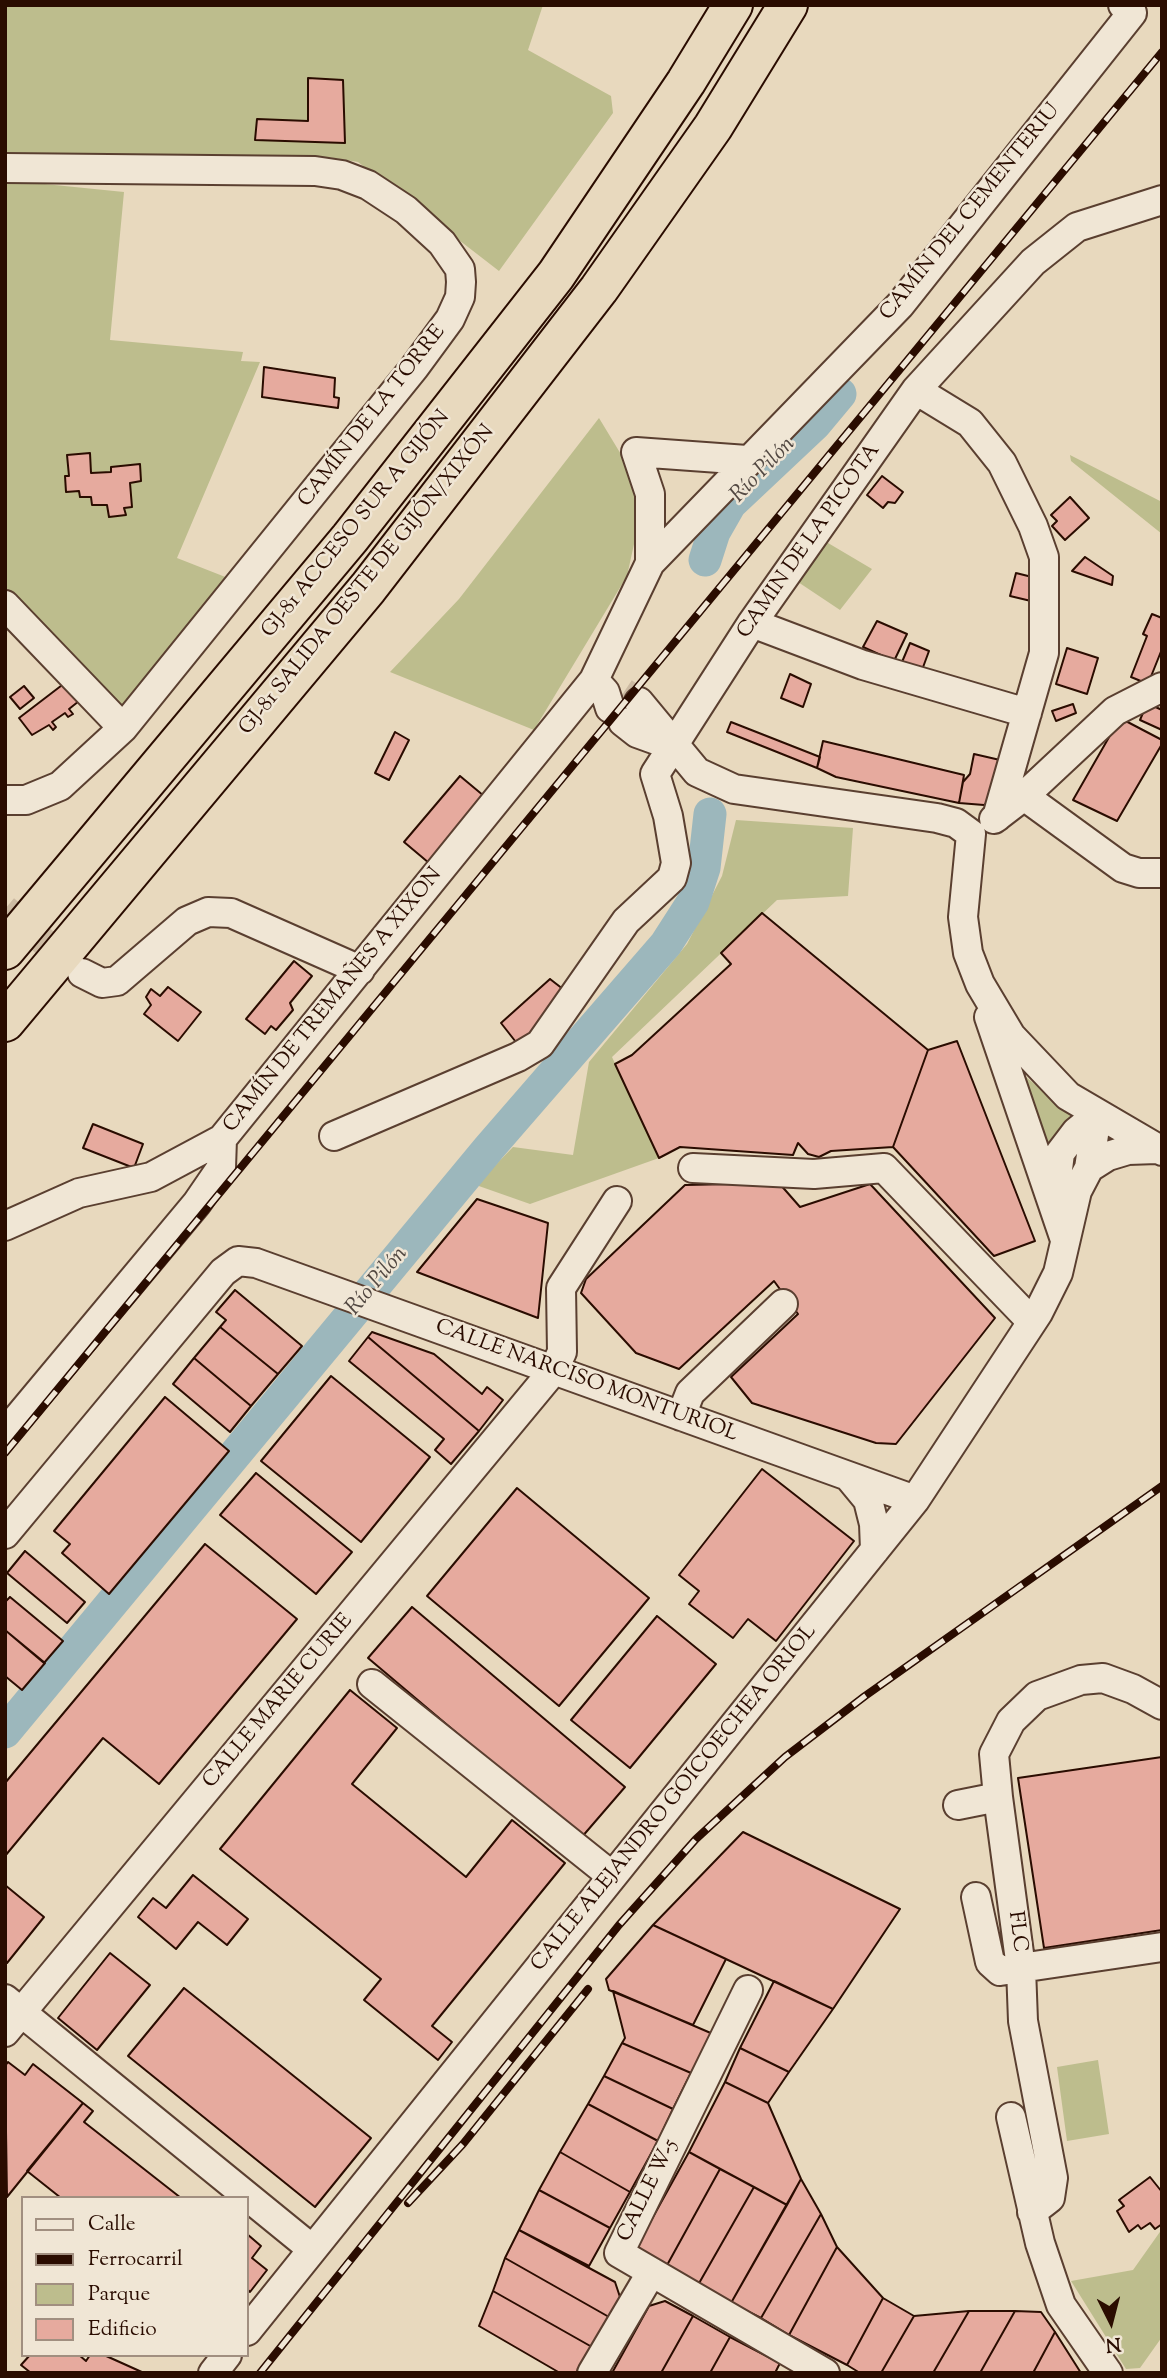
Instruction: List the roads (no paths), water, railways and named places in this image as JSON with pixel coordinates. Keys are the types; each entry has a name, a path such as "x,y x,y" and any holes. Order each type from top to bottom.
{"highway":[{"name":"GJ-81 ACCESO SUR A GIJÓN","path":"5,950 359,527 556,275 686,82 733,5"},
{"name":"GJ-81 SALIDA OESTE DE GIJÓN/XIXÓN","path":"5,1022 368,588 599,289 713,127 788,5"}],"street":[{"name":"CAMÍN DEL CEMENTERIU","path":"616,699 650,563 900,305 1131,8"},
{"name":"CAMÍN DE LA TORRE","path":"5,168 315,171 342,175 368,186 406,211 442,243 460,269 460,297 450,319 123,729 60,786 26,800 5,800"},
{"name":"CAMIN DE LA PICOTA","path":"334,1136 518,1057 540,1044 626,920 672,878 676,863 668,816 655,774 752,623 916,390 1033,262 1077,227 1162,200"},
{"path":"916,390 970,423 1002,463 1033,526 1044,556 1044,653 997,817"},
{"path":"650,563 650,494 636,452 747,460"},
{"path":"5,605 123,729"},
{"path":"752,623 863,665 1027,713"},
{"path":"971,834 1024,796 1115,711 1162,687"},
{"path":"616,699 673,746 697,772 734,789 937,818 956,823 971,834"},
{"name":"CAMÍN DE TREMAÑES A XIXON","path":"5,1226 79,1193 151,1177 222,1139 360,970 616,699"},
{"path":"1024,796 1123,868 1139,873 1162,873"},
{"path":"971,834 963,917 968,953 980,984 996,1042 1054,1201 1065,1244"},
{"path":"82,973 102,984 117,981 177,929 208,912 231,913 360,970"},
{"path":"980,984 1011,1036 1068,1096 1160,1150"},
{"path":"1054,1201 1060,1153 1076,1132 1097,1115"},
{"name":"CALLE ALEJANDRO GOICOECHEA ORIOL","path":"248,2330 915,1500 1032,1322 1058,1273 1077,1191 1089,1168 1097,1115"},
{"path":"5,1433 197,1203 221,1167 222,1139"},
{"path":"1089,1168 1108,1156 1128,1150 1160,1150"},
{"path":"693,1168 814,1174 884,1168 1032,1322"},
{"path":"554,1371 562,1352 561,1288 617,1201"},
{"name":"CALLE NARCISO MONTURIOL","path":"5,1534 223,1272 238,1261 256,1264 915,1500"},
{"path":"681,1416 690,1393 783,1304"},
{"name":"CALLE MARIE CURIE","path":"11,2015 554,1371"},
{"path":"849,1477 868,1500 874,1524 875,1550"},
{"name":"FLC","path":"1162,1705 1133,1689 1103,1678 1081,1680 1037,1696 1011,1721 994,1754 1021,1968 1162,1947"},
{"path":"372,1684 612,1876"},
{"path":"958,1805 998,1797"},
{"path":"976,1897 990,1962 1000,1971 1021,1968 1023,2021 1053,2178 1050,2197 1032,2212"},
{"name":"CALLE W-5","path":"748,1990 619,2253 825,2373"},
{"path":"11,2015 244,2196"},
{"path":"1011,2118 1032,2212 1062,2305 1108,2373"},
{"path":"248,2199 312,2249"},
{"path":"592,2373 651,2273"},
{"path":"213,2373 225,2357"}],"waterway":[{"name":"Río Pilón","path":"705,560 714,532 730,504 815,424 840,394"},
{"name":"Río Pilón","path":"5,1732 489,1148 666,944 693,902 704,868 710,814"}],"tunnel":[{"path":"624,692 639,702"},
{"path":"5,909 74,967"}],"railway":[{"path":"5,1453 1162,52"},
{"path":"260,2373 619,1925 696,1839 785,1757 865,1696 1162,1486"},
{"path":"408,2203 463,2144 588,1989"}]}
